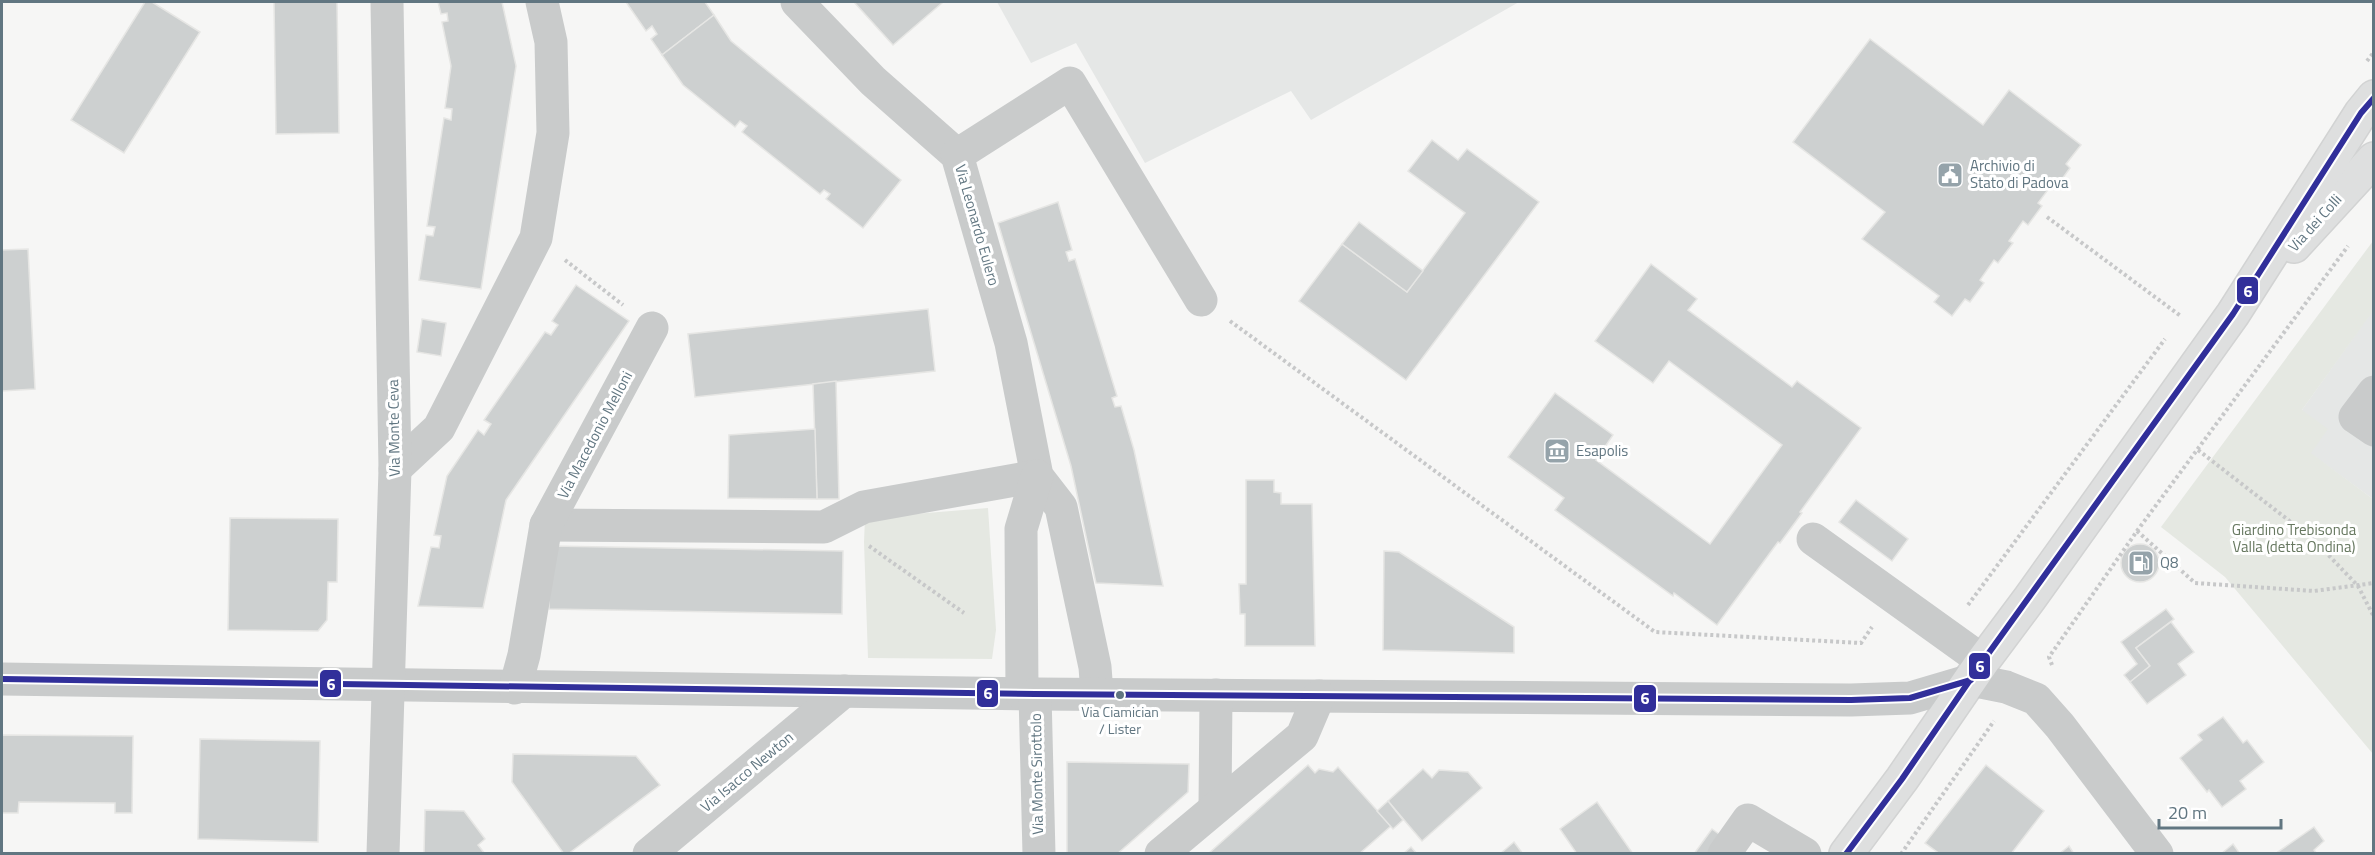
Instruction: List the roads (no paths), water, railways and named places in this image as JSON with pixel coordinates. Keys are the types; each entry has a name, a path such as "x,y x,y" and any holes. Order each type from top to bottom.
{"main road":[{"name":"Via dei Colli","path":"1846,854 1902,779 1977,670 2233,314 2361,113 2367,84"},
{"name":"Via dei Colli","path":"2233,314 2373,159"}],"street":[{"name":"Via Monte Ceva","path":"383,854 395,469 387,2"},
{"path":"395,469 439,428 536,238 553,132 551,42 542,2"},
{"name":"Via Leonardo Eulero","path":"797,2 873,81 957,155 1011,343 1037,476 1061,507 1095,667 1097,694"},
{"path":"957,155 1070,83 1201,300"},
{"name":"Via Macedonio Melloni","path":"515,688 524,655 546,525 652,328"},
{"path":"2373,392 2355,417 2373,430"},
{"path":"546,525 824,527 864,507 1037,476"},
{"name":"Via Leonardo Eulero","path":"1028,694 1021,528 1037,476"},
{"path":"1814,539 1893,597 1977,670 2006,687 2036,699 2060,726 2157,854"},
{"path":"2,680 1028,694 1851,700 1910,698 1977,670"},
{"name":"Via Isacco Newton","path":"650,854 844,691"},
{"name":"Via Monte Sirottolo","path":"1028,694 1039,854"},
{"path":"1215,807 1216,695"},
{"path":"1161,854 1302,736 1319,696"},
{"path":"1724,854 1748,820 1805,854"}],"place":[{"name":"Archivio di Stato di Padova","path":"1950,175"},
{"name":"Esapolis","path":"1557,451"},
{"name":"Q8","path":"2141,563"},
{"name":"Via Ciamician / Lister","path":"1120,695"}],"park label":[{"name":"Giardino Trebisonda Valla (detta Ondina)","path":"2294,538"}]}
